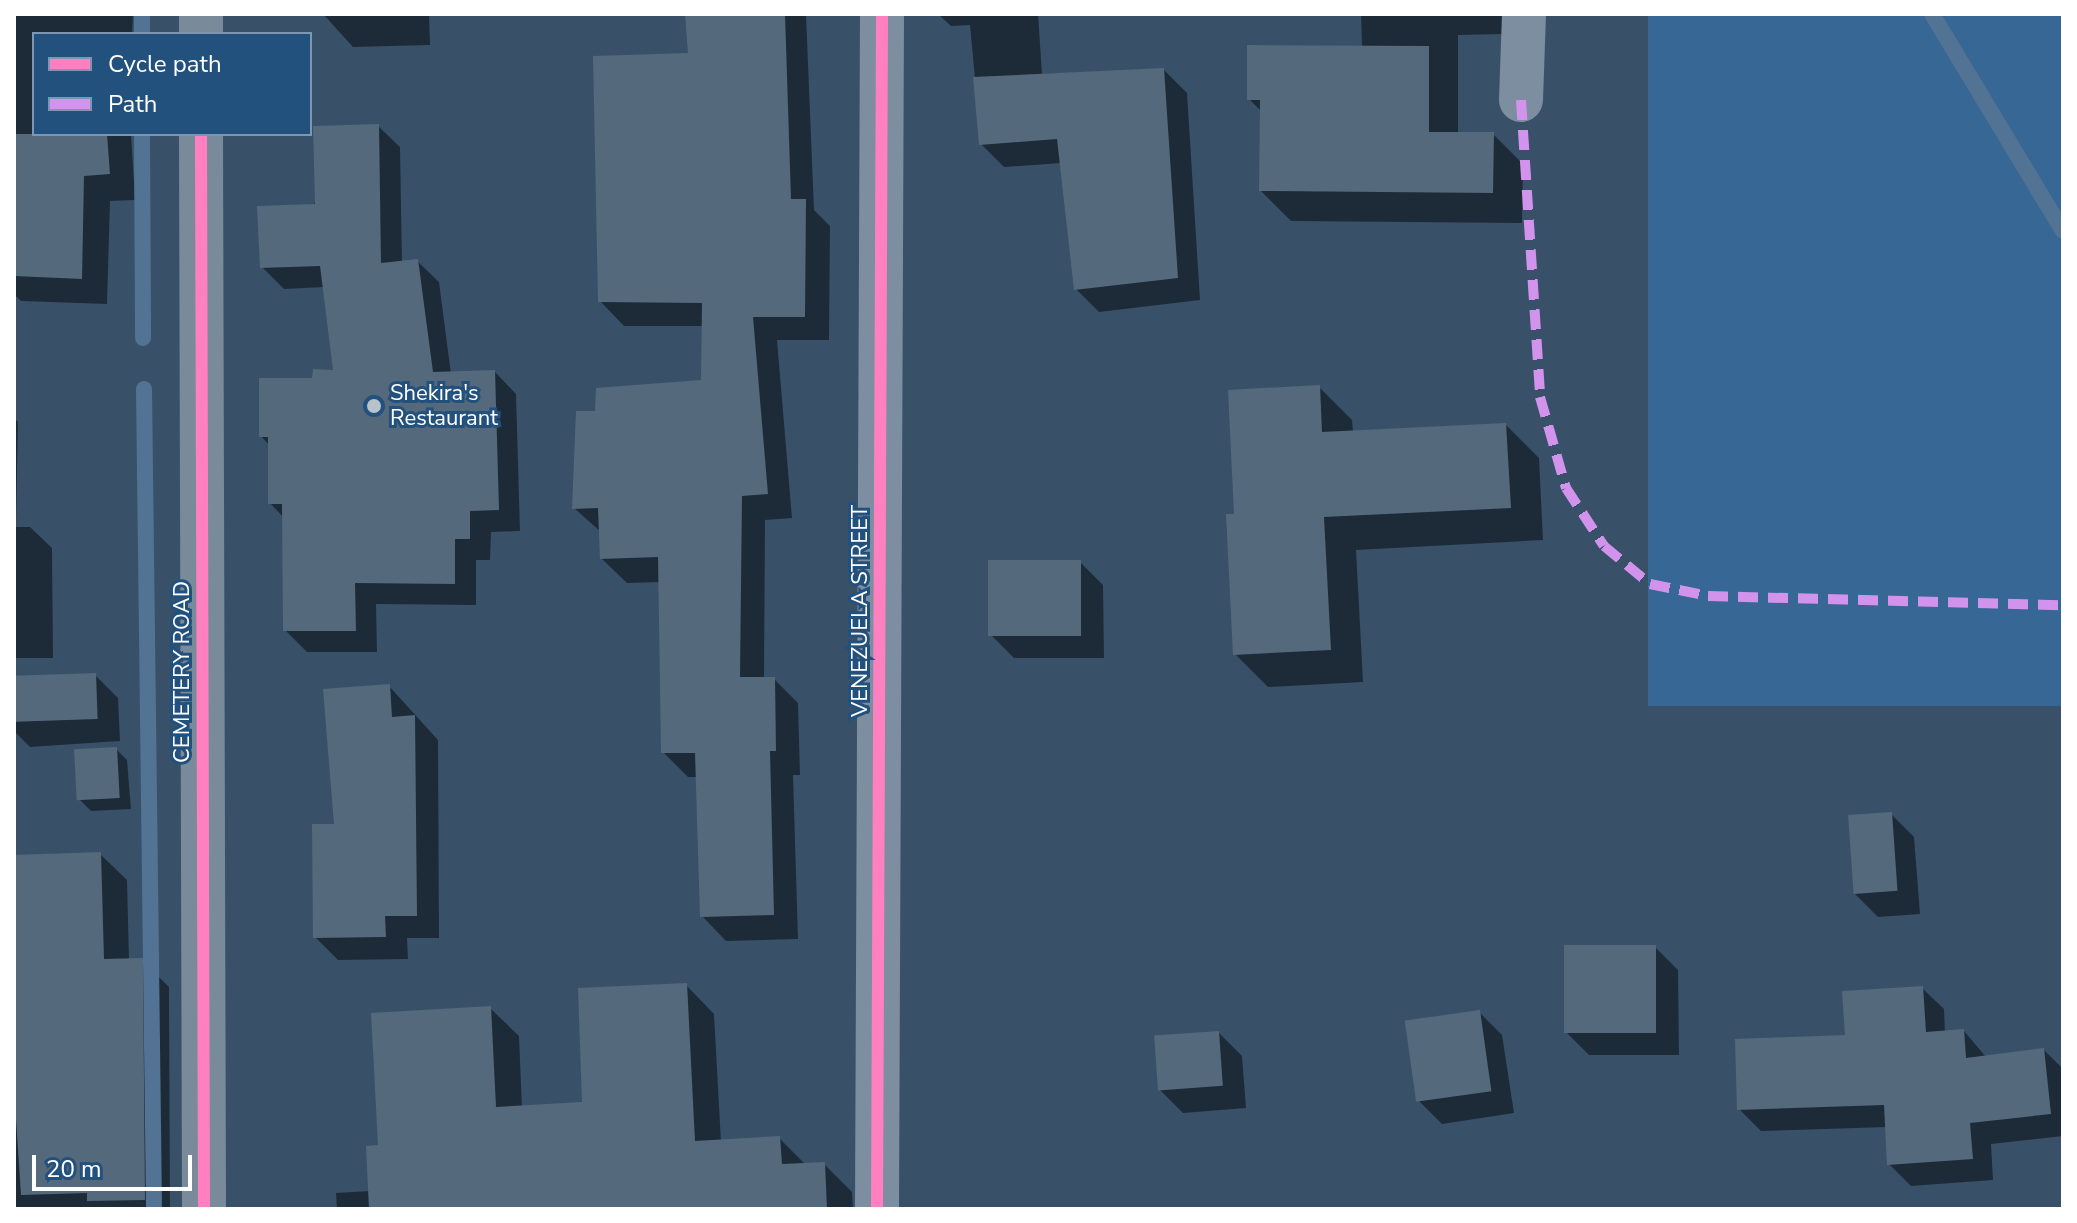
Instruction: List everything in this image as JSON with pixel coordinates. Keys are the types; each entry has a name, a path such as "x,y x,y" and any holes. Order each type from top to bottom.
{"street":[{"name":"VENEZUELA STREET","path":"877,1209 882,14"},
{"path":"1521,100 1524,14"},
{"name":"CEMETERY ROAD","path":"201,136 204,1209"}],"shaded area":[{"path":"1648,14 2063,14 2063,706 1648,706"}],"building":[{"path":"685,14 785,14 791,199 806,199 805,317 753,317 768,494 742,496 740,677 775,677 776,751 770,751 774,915 700,917 695,753 661,753 658,557 600,559 598,508 572,509 576,411 595,411 596,388 701,380 702,303 598,302 593,56 688,53"},
{"path":"1247,45 1429,46 1429,132 1494,132 1493,193 1259,191 1260,100 1247,100"},
{"path":"1164,68 1178,278 1074,290 1057,139 979,145 973,77"},
{"path":"379,124 381,263 418,259 433,372 495,370 499,510 470,511 470,539 455,539 455,584 355,583 356,631 283,631 282,504 268,504 268,437 259,437 259,378 312,378 313,369 333,370 320,266 260,268 257,206 315,204 313,126"},
{"path":"14,134 107,136 110,174 84,176 82,279 14,276"},
{"path":"1320,385 1322,432 1506,423 1511,508 1324,517 1331,650 1233,655 1226,514 1234,514 1228,390"},
{"path":"988,560 1081,560 1081,636 988,636"},
{"path":"96,673 98,719 16,722 14,676"},
{"path":"390,684 392,717 415,715 417,916 385,916 386,937 313,938 312,824 334,824 323,689"},
{"path":"117,747 120,798 77,800 74,749"},
{"path":"1892,812 1898,891 1854,894 1848,815"},
{"path":"101,852 104,959 143,958 145,1200 87,1201 87,1193 21,1195 14,1088 14,855"},
{"path":"1564,945 1656,945 1656,1033 1564,1033"},
{"path":"687,983 695,1141 780,1136 782,1164 825,1162 827,1209 369,1209 366,1146 378,1145 371,1013 491,1006 496,1107 582,1102 578,988"},
{"path":"1923,986 1926,1032 1964,1029 1966,1058 2044,1048 2051,1114 1970,1123 1973,1159 1887,1165 1884,1105 1737,1110 1735,1039 1845,1035 1842,991"},
{"path":"1480,1010 1491,1091 1416,1102 1405,1021"},
{"path":"1219,1031 1223,1086 1158,1090 1154,1036"}],"waterway":[{"path":"142,14 142,32"},
{"path":"1932,14 2063,231"},
{"path":"142,136 143,338"},
{"path":"144,389 154,1209"}],"marked path":[{"path":"1521,100 1540,397 1566,488 1604,546 1650,584 1708,596 2061,605"}],"cycle path":[{"path":"877,1209 882,14"},
{"path":"201,136 204,1209"}],"place":[{"name":"Shekira's Restaurant","path":"374,406"}]}
